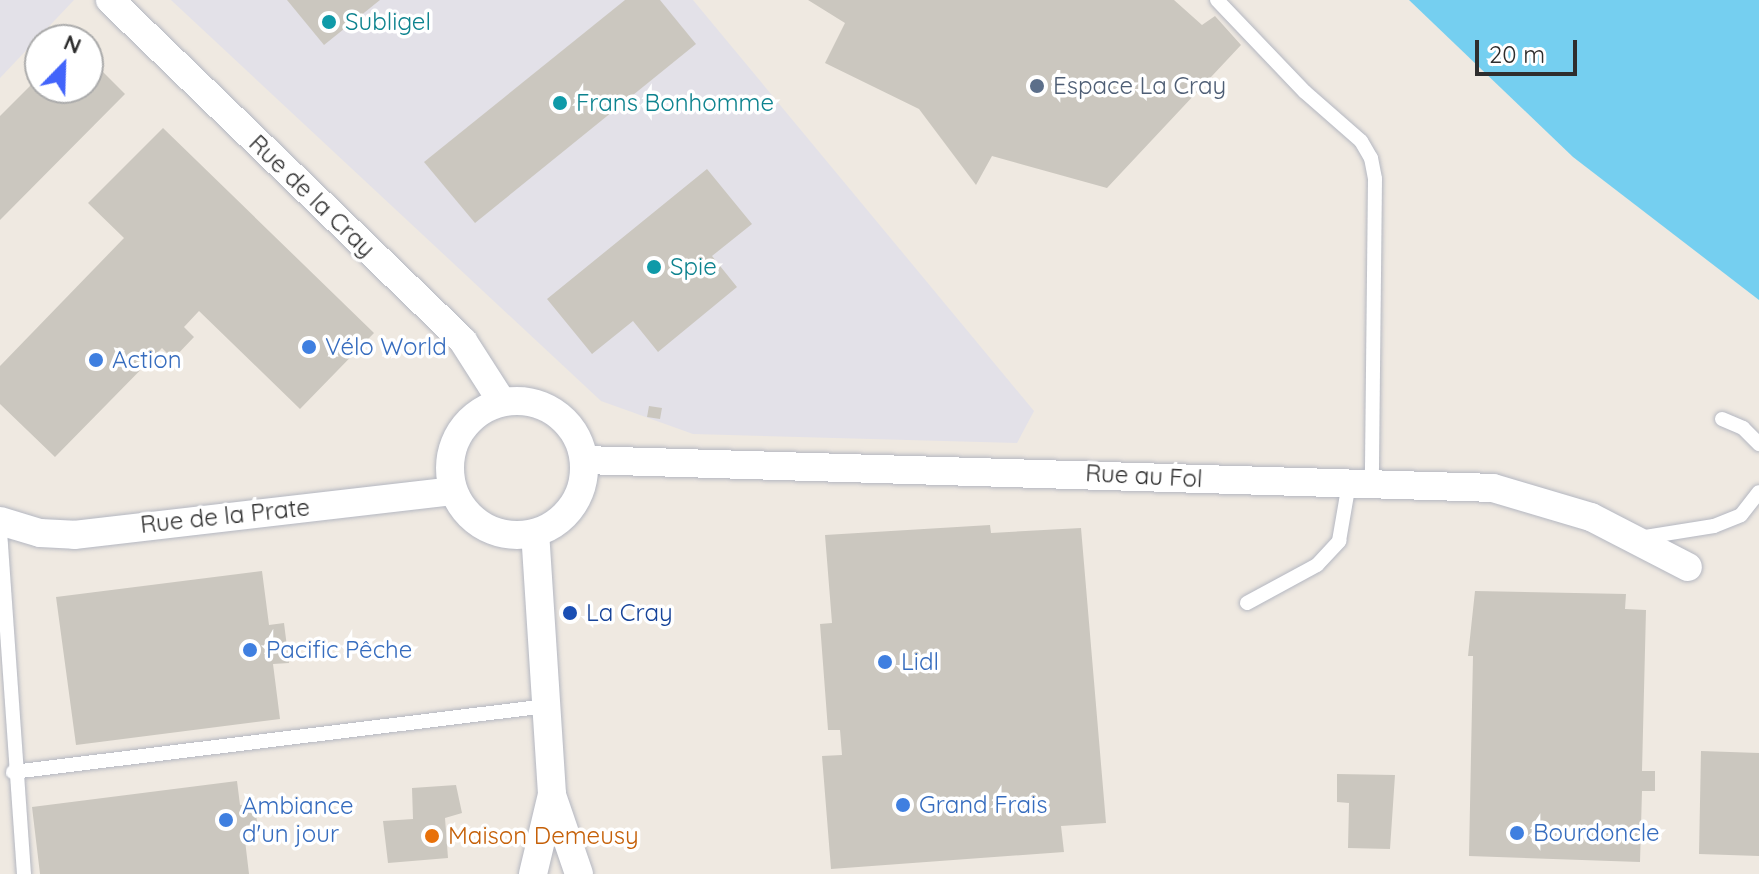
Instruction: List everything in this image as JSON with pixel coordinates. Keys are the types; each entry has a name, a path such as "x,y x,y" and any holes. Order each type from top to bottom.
{"street":[{"name":"Rue de la Cray","path":"110,0 463,341 502,402"},
{"path":"502,402 546,407 571,429 584,460 584,480 573,506 553,526 535,534 515,536 476,524 452,491 452,446 481,410 502,402"},
{"name":"Rue au Fol","path":"584,460 1493,488 1591,517 1688,567"},
{"name":"Rue de la Prate","path":"0,521 40,533 74,535 452,491"},
{"path":"535,534 552,794 579,874"},
{"path":"533,874 552,794"}],"lane":[{"path":"1217,0 1305,92 1361,141 1371,158 1375,179 1361,483 1339,541 1317,565 1247,603"},
{"path":"1722,419 1743,428 1759,444"},
{"path":"1634,539 1714,526 1741,515 1759,492"},
{"path":"0,531 13,772 24,874"},
{"path":"13,772 547,706"}],"shaded area":[{"path":"0,0 74,0 51,24 24,24 24,53 0,78"},
{"path":"171,0 693,0 1034,411 1017,443 693,434 601,401"}],"water":[{"path":"1409,0 1759,0 1759,300 1573,157"}],"building":[{"name":"Subligel","path":"287,0 380,0 324,45"},
{"name":"Frans Bonhomme","path":"625,0 660,0 696,44 475,223 424,162"},
{"name":"Espace La Cray","path":"808,0 1174,0 1202,25 1215,16 1241,45 1107,188 992,156 976,185 919,109 825,63 845,23"},
{"path":"104,73 125,94 0,220 0,116 24,92 24,104 104,104"},
{"path":"163,128 374,333 300,409 199,311 184,327 194,337 173,359 162,348 55,457 0,404 0,366 124,238 88,203"},
{"name":"Spie","path":"707,169 752,224 712,256 737,287 658,352 633,321 592,354 547,299"},
{"path":"649,406 662,408 660,419 647,417"},
{"path":"990,525 991,533 1081,528 1106,823 1061,826 1064,852 831,869 822,756 842,755 840,730 828,730 820,624 832,623 825,535"},
{"path":"262,571 269,625 284,623 289,663 273,664 280,719 76,745 56,597"},
{"path":"1475,591 1626,594 1625,609 1646,610 1642,771 1655,771 1655,791 1642,791 1640,862 1469,856 1473,656 1468,656"},
{"path":"1701,751 1759,753 1759,856 1699,854"},
{"path":"1337,774 1395,775 1390,849 1348,848 1349,803 1337,802"},
{"path":"237,781 240,805 255,804 258,831 244,832 249,874 40,874 32,807"},
{"path":"456,785 462,813 445,818 448,858 388,863 383,821 413,819 412,788"}],"place":[{"name":"Subligel","path":"329,22"},
{"name":"Espace La Cray","path":"1037,86"},
{"name":"Frans Bonhomme","path":"560,103"},
{"name":"Spie","path":"654,267"},
{"name":"Vélo World","path":"309,347"},
{"name":"Action","path":"96,360"},
{"name":"La Cray","path":"570,613"},
{"name":"Pacific Pêche","path":"250,650"},
{"name":"Lidl","path":"885,662"},
{"name":"Grand Frais","path":"903,805"},
{"name":"Ambiance d'un jour","path":"226,820"},
{"name":"Bourdoncle","path":"1517,833"},
{"name":"Maison Demeusy","path":"432,836"}]}
